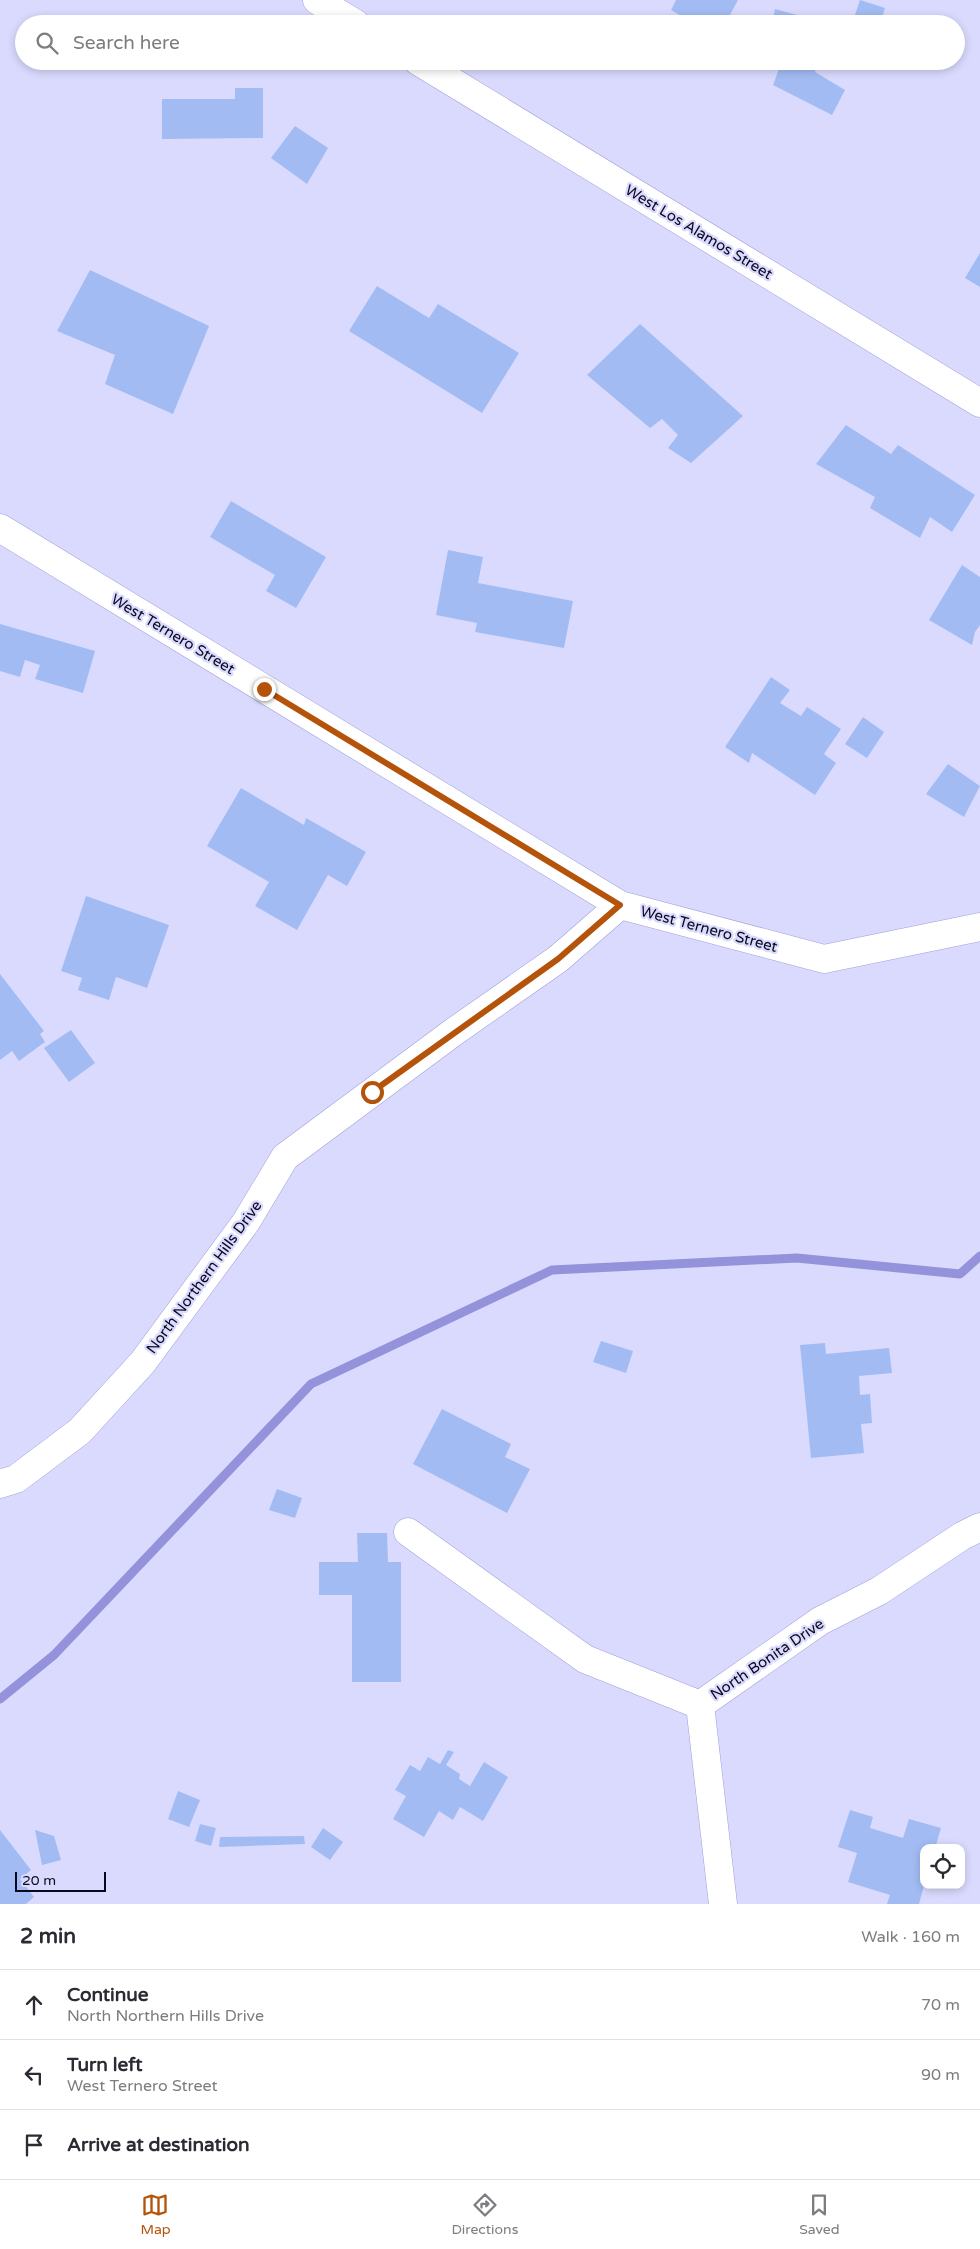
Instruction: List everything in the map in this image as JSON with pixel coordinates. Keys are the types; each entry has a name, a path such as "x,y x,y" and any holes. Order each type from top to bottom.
{"street":[{"path":"317,0 341,15"},
{"name":"West Los Alamos Street","path":"433,70 980,403"},
{"name":"West Ternero Street","path":"0,528 620,905 824,959 980,927"},
{"name":"North Northern Hills Drive","path":"0,1484 16,1479 80,1431 143,1362 246,1222 285,1157 455,1031 558,959 620,905"},
{"name":"North Bonita Drive","path":"723,1904 700,1705 820,1621 878,1591 962,1536 980,1527"},
{"path":"408,1532 585,1660 700,1705"}],"building":[{"path":"676,0 738,0 730,15 680,15 671,10"},
{"path":"860,0 885,8 883,15 855,15"},
{"path":"775,9 797,15 774,15"},
{"path":"779,70 816,70 815,72 845,90 832,115 773,85"},
{"path":"235,88 263,88 263,138 162,139 162,99 235,99"},
{"path":"295,126 328,148 307,184 271,158"},
{"path":"980,253 980,287 965,278"},
{"path":"90,270 209,326 173,414 105,384 115,355 57,331"},
{"path":"377,286 429,318 438,304 519,353 482,413 349,331"},
{"path":"640,324 743,416 691,463 668,448 678,435 662,419 650,428 587,375"},
{"path":"846,425 891,454 898,445 975,495 952,532 930,517 920,538 870,508 875,497 816,464"},
{"path":"231,501 326,557 296,608 266,591 275,575 210,537"},
{"path":"448,550 483,557 478,583 573,601 564,648 475,632 477,623 436,615"},
{"path":"962,565 980,577 980,625 975,632 972,645 929,620"},
{"path":"0,624 95,651 83,693 35,679 40,665 25,660 20,677 0,671"},
{"path":"771,677 790,690 780,703 801,716 807,707 841,729 824,754 836,763 815,795 752,753 749,763 725,747"},
{"path":"863,717 884,732 867,758 845,744"},
{"path":"948,764 980,786 964,817 926,794"},
{"path":"241,788 304,825 306,818 366,852 347,886 328,875 297,930 255,906 269,882 207,846"},
{"path":"86,896 169,925 147,988 116,977 109,1000 78,990 82,978 61,971"},
{"path":"0,974 44,1031 40,1034 45,1042 19,1061 12,1051 0,1060"},
{"path":"71,1030 95,1063 69,1082 44,1048"},
{"path":"601,1341 633,1351 626,1373 593,1362"},
{"path":"825,1343 826,1354 889,1348 892,1373 859,1376 860,1395 870,1394 872,1423 861,1424 864,1453 811,1458 800,1345"},
{"path":"442,1409 511,1444 505,1457 530,1469 507,1513 413,1464"},
{"path":"277,1489 302,1498 295,1518 269,1510"},
{"path":"357,1533 387,1533 388,1562 401,1562 401,1682 352,1682 352,1595 319,1595 319,1562 358,1562"},
{"path":"448,1750 454,1752 446,1765 460,1774 459,1779 470,1786 484,1762 508,1777 483,1821 460,1807 453,1820 439,1811 424,1837 393,1819 406,1796 395,1790 410,1765 420,1771 428,1757 440,1764"},
{"path":"178,1791 200,1800 189,1827 168,1819"},
{"path":"850,1810 873,1817 870,1828 903,1838 909,1819 941,1828 936,1844 920,1844 920,1889 923,1889 919,1904 887,1904 890,1895 848,1882 857,1853 838,1847"},
{"path":"200,1824 216,1828 211,1846 195,1841"},
{"path":"323,1828 343,1842 330,1860 311,1847"},
{"path":"0,1830 31,1870 20,1879 34,1897 26,1904 0,1904"},
{"path":"35,1830 54,1836 61,1860 42,1865"},
{"path":"304,1836 305,1844 219,1847 220,1837"}],"waterway":[{"path":"0,1699 54,1655 311,1384 552,1270 797,1258 960,1274 980,1256"}],"route":[{"path":"264,689 620,905 558,959 372,1092"}]}
